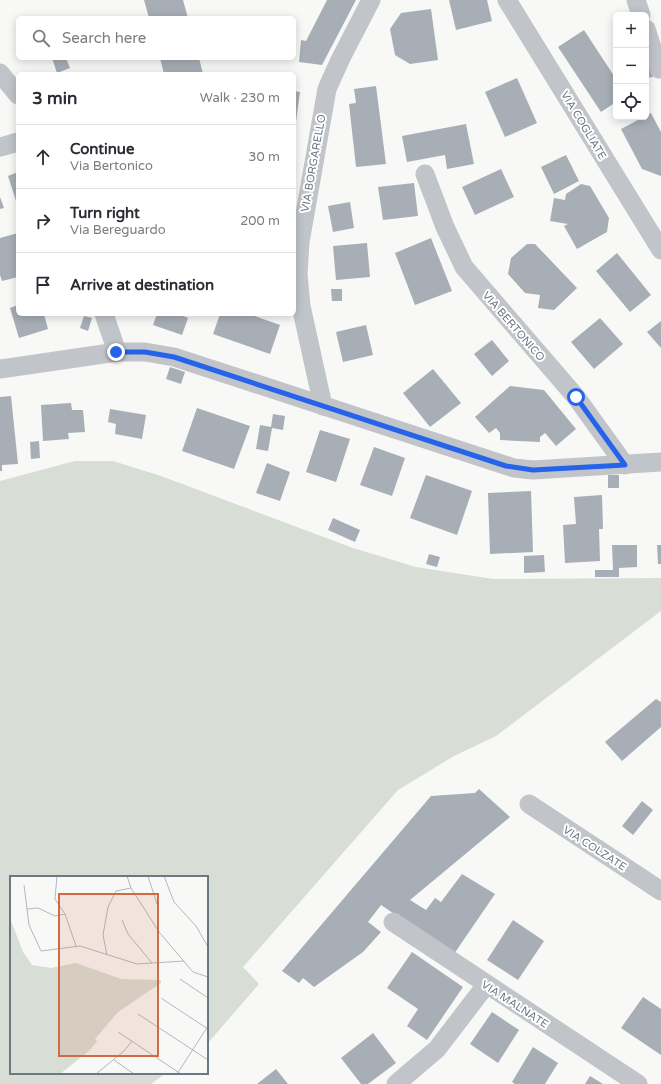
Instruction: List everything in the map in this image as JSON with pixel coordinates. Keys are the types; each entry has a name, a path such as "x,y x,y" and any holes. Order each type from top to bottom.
{"street":[{"name":"VIA BORGARELLO","path":"323,406 301,306 298,274 300,242 327,89 371,0"},
{"name":"VIA COGLIATE","path":"507,0 661,250"},
{"path":"636,0 640,12"},
{"path":"649,39 659,69"},
{"path":"0,73 16,93"},
{"path":"0,147 16,143"},
{"name":"VIA BERTONICO","path":"425,174 445,227 464,267 576,397 625,465"},
{"path":"105,316 116,352"},
{"path":"0,369 116,352 136,351 167,355 514,468 533,470 661,462"},
{"name":"VIA COLZATE","path":"529,804 661,891"},
{"name":"VIA MALNATE","path":"393,922 486,985 638,1084"},
{"path":"396,1084 437,1049 486,985"}],"shaded area":[{"path":"75,461 113,461 161,476 353,548 416,567 493,579 661,578 661,611 496,736 454,756 398,790 243,967 259,984 208,1043 208,876 10,876 10,1074 165,1074 151,1084 0,1084 0,481"}],"building":[{"path":"144,0 183,0 187,16 148,16"},
{"path":"327,0 356,0 322,65 299,62 301,40 306,41"},
{"path":"449,0 487,0 492,21 456,30"},
{"path":"431,9 438,60 410,64 395,55 390,29 401,13"},
{"path":"584,30 613,74 613,104 601,112 558,47"},
{"path":"53,60 67,60 70,68 57,72"},
{"path":"160,60 200,60 202,72 164,72"},
{"path":"650,67 653,77 649,78"},
{"path":"517,78 537,123 505,137 485,92"},
{"path":"376,86 386,164 356,167 349,104 356,103 354,89"},
{"path":"296,91 300,92 296,122"},
{"path":"651,113 661,132 661,176 642,169 621,129 638,120 649,120 649,114"},
{"path":"466,124 474,164 447,169 445,155 407,162 402,136"},
{"path":"566,155 579,181 554,194 541,167"},
{"path":"501,169 514,197 475,215 462,187"},
{"path":"16,173 16,201 8,176"},
{"path":"414,183 418,216 383,220 378,187"},
{"path":"581,184 590,186 609,218 607,232 577,249 564,226 568,224 550,221 554,198 565,200 566,194"},
{"path":"0,197 4,208 0,209"},
{"path":"350,202 354,228 333,232 328,206"},
{"path":"16,234 16,278 2,281 0,275 0,238"},
{"path":"431,238 452,291 415,305 395,253"},
{"path":"367,243 370,277 336,280 333,246"},
{"path":"527,244 535,244 577,288 554,310 538,308 540,295 525,293 508,274 511,258"},
{"path":"617,253 651,295 630,312 596,271"},
{"path":"331,289 342,289 342,301 332,301"},
{"path":"16,306 16,316 45,316 48,329 19,338 10,308"},
{"path":"84,316 92,318 88,331 80,328"},
{"path":"156,316 183,316 188,318 182,335 153,325"},
{"path":"219,316 255,316 280,325 270,354 213,334"},
{"path":"600,318 623,344 594,369 571,342"},
{"path":"661,321 661,348 647,332"},
{"path":"366,325 373,355 343,362 336,332"},
{"path":"492,340 509,361 492,376 474,354"},
{"path":"170,367 185,372 181,384 166,379"},
{"path":"433,369 461,403 430,427 403,393"},
{"path":"510,386 544,390 576,429 556,446 545,433 540,437 540,442 500,440 500,433 496,428 489,433 475,417"},
{"path":"11,396 18,464 2,465 2,471 0,471 0,397"},
{"path":"71,403 72,410 83,410 85,432 68,433 69,439 43,441 41,405"},
{"path":"197,408 250,426 234,469 182,451"},
{"path":"110,409 146,415 142,439 115,434 116,424 108,422"},
{"path":"273,414 285,416 283,430 272,428 268,451 256,449 260,425 271,427"},
{"path":"320,430 350,439 336,482 306,472"},
{"path":"39,441 40,458 31,459 30,442"},
{"path":"374,447 405,458 392,496 360,485"},
{"path":"267,463 290,472 280,501 256,493"},
{"path":"426,475 472,491 457,535 410,518"},
{"path":"608,475 619,475 619,488 608,488"},
{"path":"531,491 533,552 490,554 488,493"},
{"path":"602,495 603,529 599,529 600,561 565,563 563,525 576,524 574,497"},
{"path":"333,518 360,530 355,542 328,530"},
{"path":"612,545 637,545 637,567 619,568 619,577 595,577 595,570 613,570"},
{"path":"657,545 661,545 661,564 658,564"},
{"path":"429,554 440,557 437,567 426,564"},
{"path":"544,555 545,572 524,573 524,556"},
{"path":"656,699 661,702 661,727 622,761 605,742"},
{"path":"479,789 510,817 410,900 426,910 435,898 441,902 462,874 495,894 454,954 381,905 368,922 381,932 363,952 314,987 303,978 299,983 282,971 431,796 475,793"},
{"path":"642,801 653,810 633,835 622,826"},
{"path":"513,920 544,941 518,980 487,960"},
{"path":"412,952 463,987 427,1040 407,1026 418,1009 387,988"},
{"path":"643,997 661,1009 661,1055 621,1028"},
{"path":"492,1012 519,1030 498,1063 470,1044"},
{"path":"373,1033 396,1063 368,1084 361,1084 341,1058"},
{"path":"533,1047 558,1063 545,1084 515,1084 512,1082"},
{"path":"276,1069 288,1084 257,1084"},
{"path":"590,1076 603,1084 585,1084"}],"route":[{"path":"116,352 136,351 157,353 174,357 506,466 533,470 625,465 576,397"}]}
